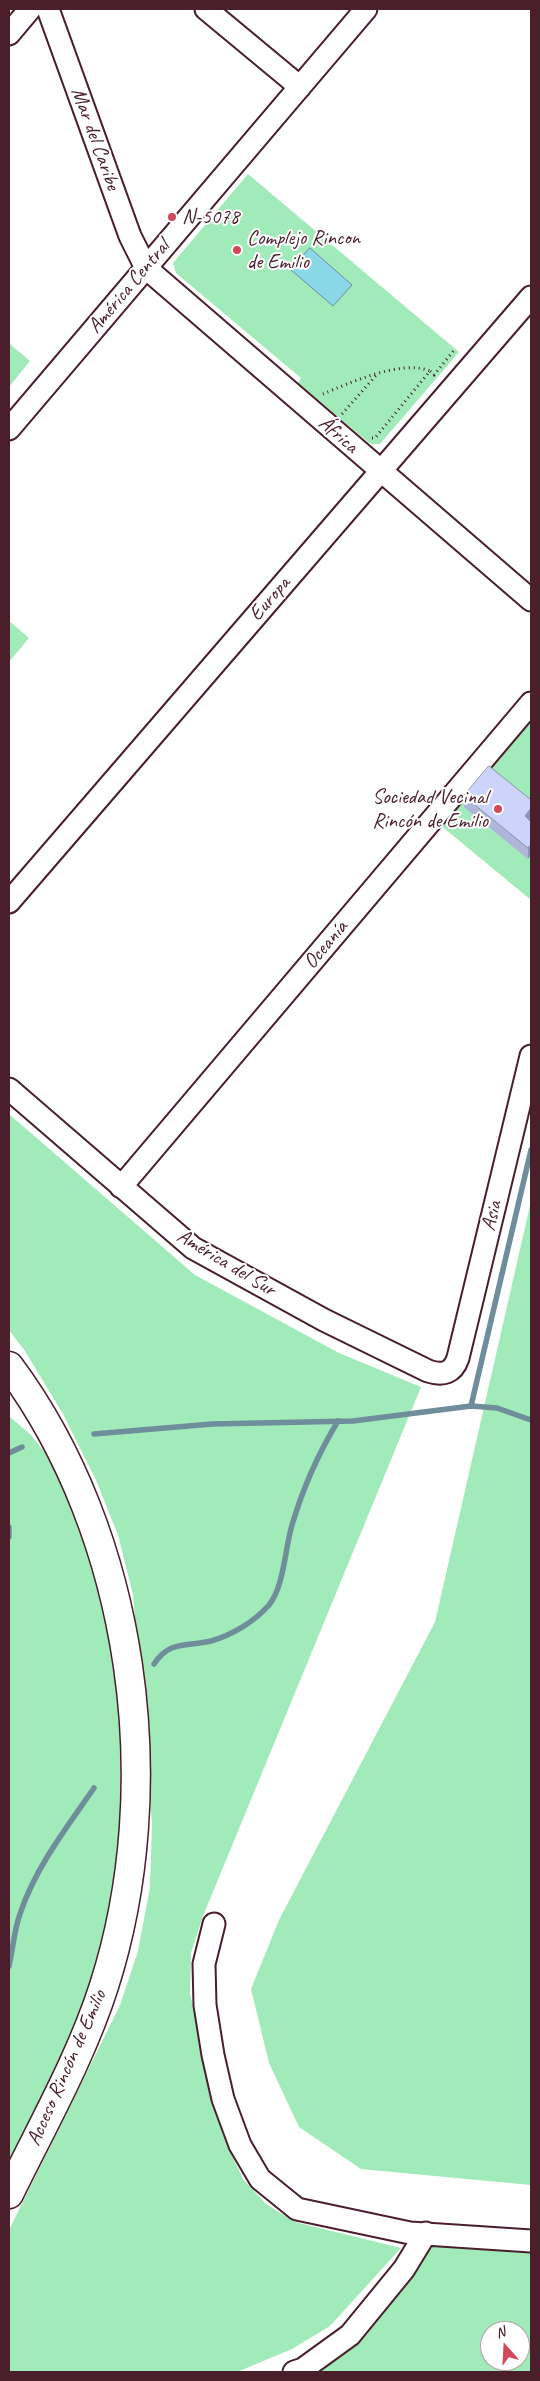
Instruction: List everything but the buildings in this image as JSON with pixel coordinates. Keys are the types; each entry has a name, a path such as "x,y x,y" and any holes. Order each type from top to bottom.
{"main road":[{"name":"Acceso Rincón de Emilio","path":"9,1366 39,1409 57,1444 85,1506 104,1559 121,1625 127,1665 135,1751 135,1789 129,1869 115,1947 104,1984 79,2051 9,2194"}],"street":[{"path":"9,34 30,9"},
{"name":"Mar del Caribe","path":"48,9 130,236 146,268"},
{"path":"206,9 300,87"},
{"name":"América Central","path":"9,429 366,9"},
{"name":"África","path":"146,268 531,600"},
{"name":"Europa","path":"9,902 531,297"},
{"name":"Oceanía","path":"120,1187 531,703"},
{"name":"Asia","path":"447,1373 456,1365 458,1358 531,1056"},
{"name":"América del Sur","path":"9,1089 177,1236 210,1259 372,1344 428,1371 447,1373"},
{"path":"214,1924 204,1964 205,2005 213,2055 223,2099 240,2145 260,2180 296,2209 410,2233 531,2241"},
{"path":"294,2372 303,2369 350,2335 404,2269 426,2233"}],"path":[{"path":"324,401 318,396 378,373 417,368 430,371 434,375 456,349"},
{"path":"369,438 375,438 430,371"},
{"path":"342,415 378,373"},
{"path":"336,410 348,421"}],"green space":[{"path":"248,174 459,352 380,444 368,442 298,383 301,378 176,273 173,263"},
{"path":"9,343 30,361 9,387"},
{"path":"9,621 29,638 9,662"},
{"path":"531,715 531,900 439,824"},
{"path":"9,1114 195,1275 339,1353 421,1387 203,1916 191,1953 190,1994 228,2147 243,2179 266,2204 295,2222 401,2248 330,2326 292,2349 237,2372 9,2372 9,2230 120,2005 138,1951 150,1887 152,1824 133,1595 118,1535 96,1480 63,1414 25,1351 9,1330"},
{"path":"531,1201 531,2185 361,2169 299,2127 269,2063 251,1989 279,1920 435,1622"},
{"path":"9,1416 31,1435 54,1464 69,1498 98,1580 119,1686 125,1809 106,1944 71,2039 9,2163"},
{"path":"426,2233 531,2241 531,2372 294,2372 350,2335"}],"water":[{"path":"310,248 352,285 333,306 291,270"}],"waterway":[{"path":"471,1406 531,1150"},
{"path":"94,1434 212,1424 353,1421 471,1406 497,1408 531,1420"},
{"path":"154,1664 160,1656 172,1648 211,1641 235,1631 257,1617 269,1605 281,1578 292,1525 301,1498 324,1446 338,1421"},
{"path":"9,1453 22,1447"},
{"path":"9,1527 9,1537"},
{"path":"9,1966 18,1920 34,1880 52,1848 94,1788"}],"place":[{"name":"N-5078","path":"172,217"},
{"name":"Complejo Rincon de Emilio","path":"237,250"},
{"name":"Sociedad Vecinal Rincón de Emilio","path":"498,809"}]}
